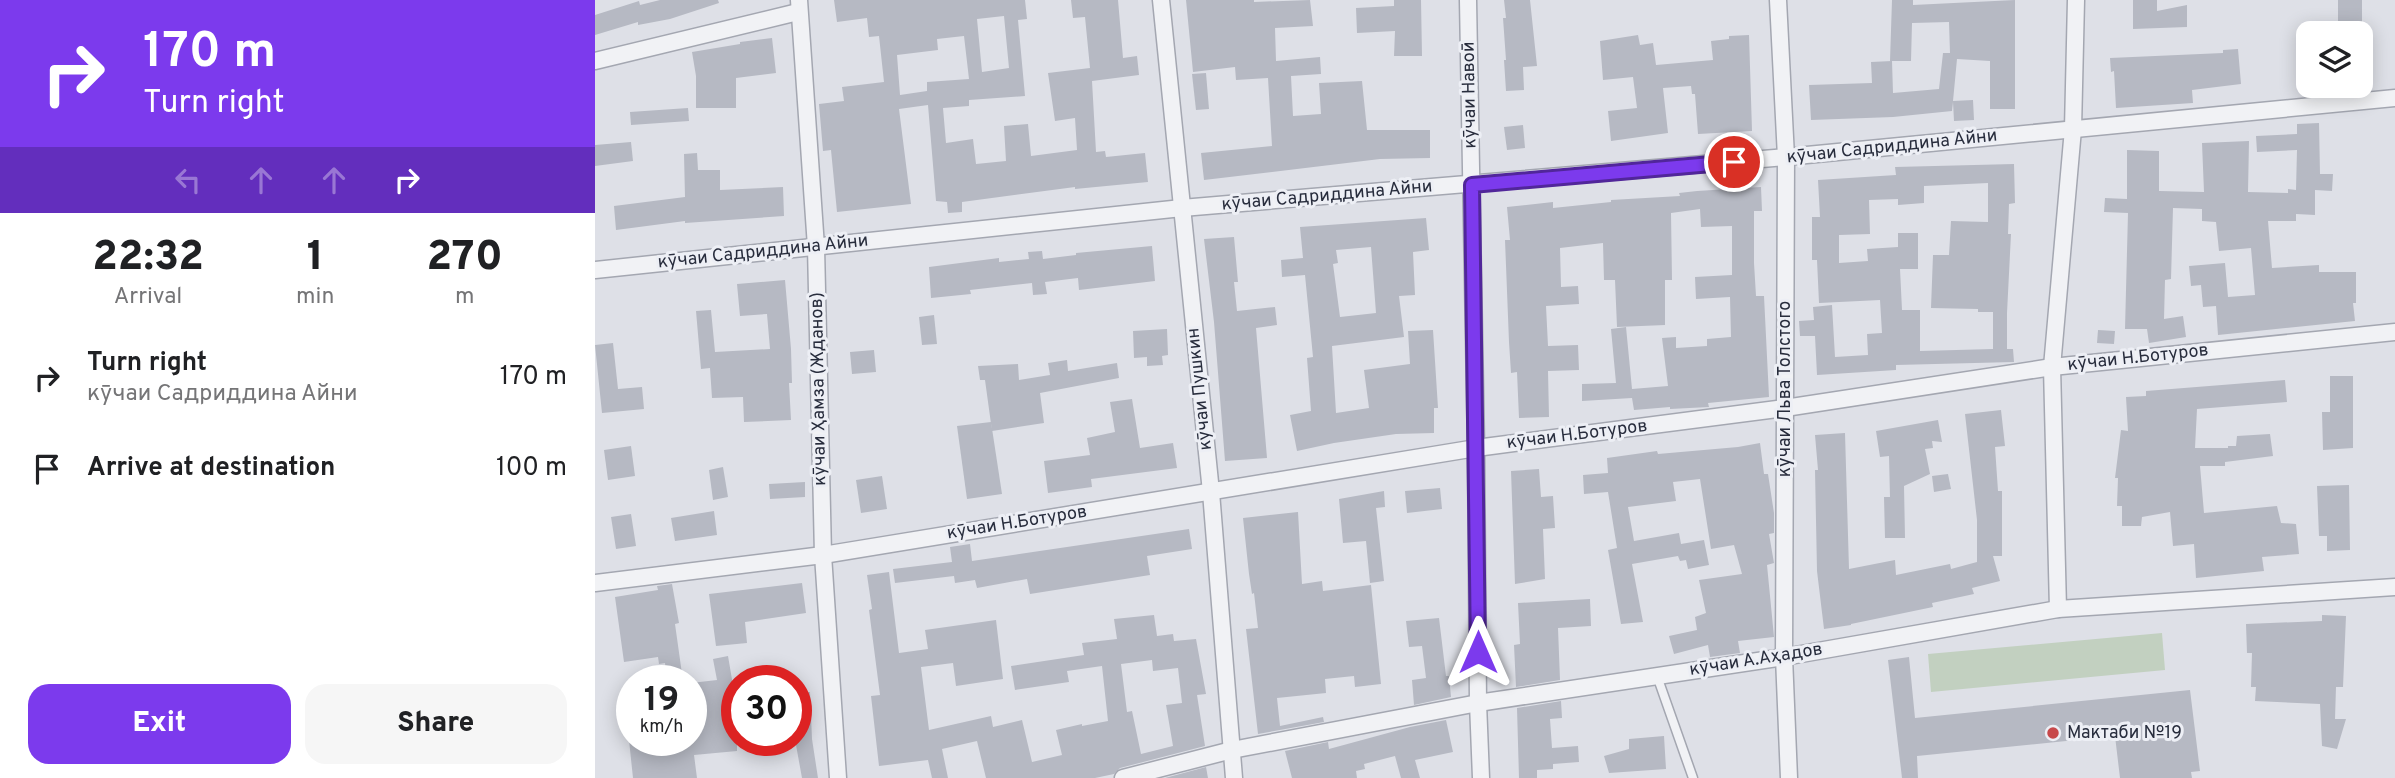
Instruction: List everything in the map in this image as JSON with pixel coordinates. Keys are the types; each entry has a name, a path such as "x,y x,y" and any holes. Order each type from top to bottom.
{"street":[{"name":"кӯчаи Пушкин","path":"1161,0 1211,492 1234,778"},
{"name":"кӯчаи Навоӣ","path":"1468,0 1481,778"},
{"name":"кӯчаи Льва Толстого","path":"1778,0 1786,157 1784,657 1789,778"},
{"path":"2058,609 2052,367 2073,129 2076,0"},
{"path":"595,61 799,6"},
{"name":"кӯчаи Ҳамза (Жданов)","path":"799,6 816,247 823,555 838,778"},
{"name":"кӯчаи Садриддина Айни","path":"595,270 1182,208 1786,157 2395,98"},
{"name":"кӯчаи Н.Ботуров","path":"595,583 823,555 1476,448 1785,408 2052,367 2395,332"},
{"name":"кӯчаи А.Аҳадов","path":"1123,778 1232,750 1478,703 1784,657 2058,609 2395,587"}],"lane":[{"path":"1657,676 1693,778"}],"green space":[{"path":"2162,633 2165,670 1931,692 1928,654"}],"building":[{"path":"660,0 718,0 719,3 670,19 638,25 638,22 595,35 595,15 639,1 640,5"},
{"path":"834,0 1025,0 1027,19 1018,20 1025,96 969,100 969,106 943,108 946,143 973,139 976,164 1006,161 1004,126 1028,124 1031,156 1077,150 1075,118 1055,121 1048,73 1090,68 1085,17 1073,18 1071,0 1118,0 1123,58 1137,56 1139,75 1092,81 1096,152 1105,151 1106,157 1145,153 1148,182 1075,187 962,202 962,212 948,213 947,202 936,201 928,105 899,109 911,204 837,212 831,150 823,151 819,104 844,101 842,87 884,82 879,36 869,37 867,18 837,22","holes":["1004,16 1009,68 982,72 977,19","964,36 969,79 927,82 927,91 900,95 897,55 938,50 937,39"]},
{"path":"1186,0 1310,0 1313,26 1275,28 1276,61 1320,57 1321,74 1291,76 1293,116 1321,114 1319,83 1362,81 1367,130 1430,130 1430,158 1380,159 1204,180 1201,153 1272,146 1268,78 1236,80 1235,67 1193,72"},
{"path":"1394,0 1421,0 1422,56 1394,56 1395,31 1357,33 1356,8 1394,6"},
{"path":"1504,0 1530,0 1537,66 1523,67 1524,90 1506,91"},
{"path":"1892,0 1913,0 1913,5 2015,0 2015,109 1990,109 1990,61 1957,59 1953,101 1973,100 1974,120 1954,121 1953,102 1952,111 1893,117 1811,120 1809,85 1872,83 1871,62 1892,61","holes":["1949,22 1950,53 1943,53 1939,89 1893,93 1892,61 1911,61 1912,23"]},
{"path":"2133,0 2157,0 2157,11 2187,5 2187,27 2133,29"},
{"path":"2338,0 2362,0 2362,21 2338,21"},
{"path":"1638,35 1640,45 1653,43 1656,65 1713,60 1711,41 1729,39 1729,36 1749,35 1752,131 1698,134 1695,94 1692,94 1691,86 1663,88 1668,133 1611,141 1608,111 1637,108 1633,77 1603,80 1600,41"},
{"path":"772,38 776,73 736,78 736,108 696,108 696,76 692,52"},
{"path":"2238,49 2241,84 2192,90 2193,103 2116,108 2114,71 2111,72 2110,58 2223,53 2223,50"},
{"path":"1206,73 1209,109 1196,110 1192,74"},
{"path":"688,108 689,121 631,125 630,112"},
{"path":"2319,123 2320,174 2333,174 2332,191 2315,190 2315,215 2296,214 2296,221 2268,221 2272,268 2319,265 2319,272 2356,272 2356,303 2353,303 2355,321 2218,335 2216,306 2203,307 2201,285 2191,286 2189,266 2225,263 2228,297 2255,295 2251,248 2219,251 2216,222 2202,221 2202,209 2173,208 2171,279 2165,280 2164,319 2183,316 2186,337 2149,343 2147,329 2125,329 2128,213 2104,212 2105,198 2127,199 2127,150 2159,151 2159,191 2204,192 2202,143 2249,141 2248,192 2288,193 2288,189 2296,190 2297,150 2257,152 2256,136 2297,134 2297,124"},
{"path":"1523,125 1525,148 1507,150 1504,127"},
{"path":"631,142 633,161 595,166 595,145"},
{"path":"697,153 698,170 720,170 720,190 783,187 784,216 685,221 616,230 614,206 685,197 684,154"},
{"path":"2014,164 2015,203 2009,204 2008,234 2011,234 2007,349 2013,349 2014,362 1896,365 1896,370 1817,375 1815,336 1800,336 1799,321 1814,320 1813,307 1832,305 1835,357 1868,355 1867,334 1882,333 1880,300 1819,303 1817,260 1812,260 1812,217 1820,217 1818,180 1896,175 1895,167","holes":["1988,183 1988,222 1951,221 1949,255 1933,255 1931,308 1993,312 1993,349 1920,351 1920,310 1902,310 1900,269 1918,269 1918,233 1898,233 1898,247 1867,249 1868,261 1839,263 1839,235 1870,234 1869,200 1898,199 1898,205 1924,203 1924,186"]},
{"path":"1761,187 1762,211 1754,211 1754,263 1756,296 1764,296 1769,397 1708,403 1709,407 1634,410 1632,398 1582,401 1582,384 1616,383 1611,329 1626,327 1632,389 1668,386 1662,338 1676,337 1676,348 1707,346 1707,339 1731,337 1730,297 1696,299 1695,277 1732,275 1732,226 1701,227 1700,209 1671,213 1672,280 1665,280 1665,325 1617,327 1615,280 1604,280 1603,243 1560,248 1561,287 1578,286 1579,304 1546,306 1548,346 1578,345 1579,370 1548,371 1549,417 1519,418 1517,372 1511,373 1509,342 1505,240 1510,240 1507,207 1553,202 1553,208 1611,200 1680,196 1679,193 1697,191"},
{"path":"1426,218 1429,250 1413,252 1415,295 1399,296 1404,337 1332,346 1336,413 1369,408 1364,370 1410,364 1408,331 1433,330 1438,408 1434,408 1434,433 1396,434 1297,451 1290,415 1311,411 1307,358 1313,357 1305,275 1282,277 1281,260 1303,258 1300,227","holes":["1371,247 1376,313 1340,317 1333,264 1338,263 1336,250"]},
{"path":"1234,237 1238,282 1234,282 1237,311 1275,307 1277,325 1256,328 1267,458 1225,461 1214,322 1204,239"},
{"path":"1152,246 1155,281 1079,290 1078,278 1045,282 1047,294 1033,295 1032,283 970,290 971,294 931,298 929,267 999,258 999,262 1029,259 1028,252 1042,251 1043,259"},
{"path":"785,280 791,349 791,420 744,422 743,397 712,398 710,368 701,369 696,311 711,310 715,352 770,349 767,314 740,316 737,284"},
{"path":"934,315 937,344 922,345 919,317"},
{"path":"1167,329 1168,355 1162,356 1163,365 1147,366 1147,357 1134,358 1133,331"},
{"path":"2098,330 2115,331 2114,344 2097,343"},
{"path":"613,343 618,389 642,387 644,409 602,413 595,345"},
{"path":"874,350 876,372 852,374 850,352"},
{"path":"1067,360 1068,371 1117,363 1119,378 1040,393 1044,423 992,431 985,380 980,380 978,366 1018,364 1019,380 1050,375 1048,363"},
{"path":"2330,376 2353,376 2353,448 2323,450 2322,412 2330,412"},
{"path":"2285,380 2287,402 2197,409 2195,448 2228,448 2236,446 2237,436 2270,434 2273,456 2225,462 2225,466 2200,466 2204,513 2277,506 2281,523 2296,524 2299,554 2262,557 2264,571 2196,578 2194,544 2173,546 2170,512 2142,517 2141,526 2122,526 2122,506 2117,506 2118,478 2115,478 2121,430 2128,431 2126,397 2146,396 2146,391"},
{"path":"1132,399 1140,448 1173,443 1177,468 1091,479 1092,487 1048,493 1044,461 1090,455 1087,438 1115,432 1110,402"},
{"path":"2001,410 2005,446 1995,447 1998,491 2002,491 2002,556 1993,556 2000,581 1972,588 1974,594 1932,603 1933,607 1824,629 1817,571 1815,470 1818,470 1815,435 1845,433 1849,569 1895,560 1896,575 1950,564 1951,569 1977,562 1977,520 1965,414"},
{"path":"1938,420 1942,442 1932,441 1933,448 1925,449 1930,474 1904,486 1905,538 1885,538 1884,497 1890,497 1889,456 1880,457 1876,431"},
{"path":"991,422 1002,494 967,499 957,426"},
{"path":"1760,443 1764,474 1768,474 1774,513 1774,533 1769,534 1774,563 1767,565 1774,637 1738,641 1740,653 1710,657 1708,645 1674,654 1669,636 1697,630 1695,617 1706,613 1699,580 1742,574 1734,545 1711,549 1700,479 1673,482 1676,501 1628,507 1634,541 1679,533 1681,544 1704,540 1709,565 1688,569 1686,560 1680,561 1678,556 1632,564 1643,622 1621,624 1608,550 1617,548 1608,492 1584,494 1583,475 1608,473 1607,458"},
{"path":"631,446 635,476 608,480 604,450"},
{"path":"723,467 728,497 713,500 709,470"},
{"path":"1539,469 1541,497 1553,496 1555,528 1543,529 1545,579 1515,584 1511,471"},
{"path":"1948,474 1951,489 1934,492 1932,476"},
{"path":"882,476 887,509 861,513 856,480"},
{"path":"805,482 805,497 770,499 769,484"},
{"path":"2349,485 2350,550 2327,551 2327,536 2319,536 2317,486"},
{"path":"1440,488 1442,509 1407,513 1405,491"},
{"path":"1384,491 1385,507 1376,508 1384,581 1370,583 1366,541 1343,543 1339,499"},
{"path":"714,511 717,535 675,541 671,518"},
{"path":"1298,512 1302,584 1322,581 1323,591 1371,585 1381,684 1355,687 1354,676 1325,679 1326,693 1277,698 1280,726 1323,717 1324,722 1258,734 1246,629 1258,628 1243,518"},
{"path":"631,514 636,546 616,549 611,517"},
{"path":"1189,529 1192,549 1147,556 1150,575 1030,594 1027,579 977,588 975,580 955,583 954,576 895,583 893,569 952,562 950,547 970,544 972,561"},
{"path":"889,572 899,653 928,649 925,630 996,620 1003,679 956,686 953,663 921,667 929,730 991,716 993,727 1022,720 1032,762 1062,755 1056,730 1108,721 1102,666 1067,671 1069,682 1015,690 1011,666 1084,655 1082,643 1117,639 1114,619 1154,615 1157,636 1173,634 1174,641 1196,639 1206,694 1197,695 1205,746 1120,768 1114,774 1095,778 986,778 977,741 942,749 948,778 932,778 928,760 879,766 871,696 880,695 867,575","holes":["1152,660 1153,671 1178,668 1182,703 1166,705 1173,746 1141,754 1132,711 1127,712 1121,664"]},
{"path":"802,583 806,613 745,622 747,643 716,646 709,594"},
{"path":"672,584 679,623 675,624 681,665 659,664 658,657 624,662 615,597 658,590 657,586"},
{"path":"1590,599 1591,626 1558,628 1560,680 1516,687 1514,645 1520,644 1518,603"},
{"path":"2322,615 2346,616 2343,687 2336,687 2335,719 2346,719 2337,749 2322,746 2320,704 2255,701 2256,687 2251,687 2252,653 2247,653 2246,624 2322,621"},
{"path":"1439,618 1451,697 1414,705 1412,680 1426,678 1422,646 1409,647 1406,621"},
{"path":"728,656 730,665 721,665 721,752 707,754 707,681 717,680 713,659"},
{"name":"Мактаби №19","path":"1909,657 1915,718 2190,690 2200,771 2191,772 2192,778 2120,778 2115,736 1917,756 1918,778 1902,778 1888,660"},
{"path":"1561,701 1562,718 1550,719 1552,748 1578,746 1579,762 1553,764 1553,769 1537,770 1537,778 1519,778 1517,708"},
{"path":"1446,720 1453,752 1415,760 1420,778 1401,778 1395,756 1364,764 1365,769 1356,771 1357,778 1292,778 1285,751 1328,742 1329,749"},
{"path":"1664,736 1666,769 1609,773 1604,756 1629,749 1629,739"},
{"path":"812,739 818,778 802,778 798,756 812,756"},
{"path":"631,756 694,756 697,778 633,778"},
{"path":"1206,767 1208,778 1165,778"}],"place":[{"name":"Мактаби №19","path":"2053,733"}],"route":[{"path":"1478,652 1472,185 1734,162"}]}
